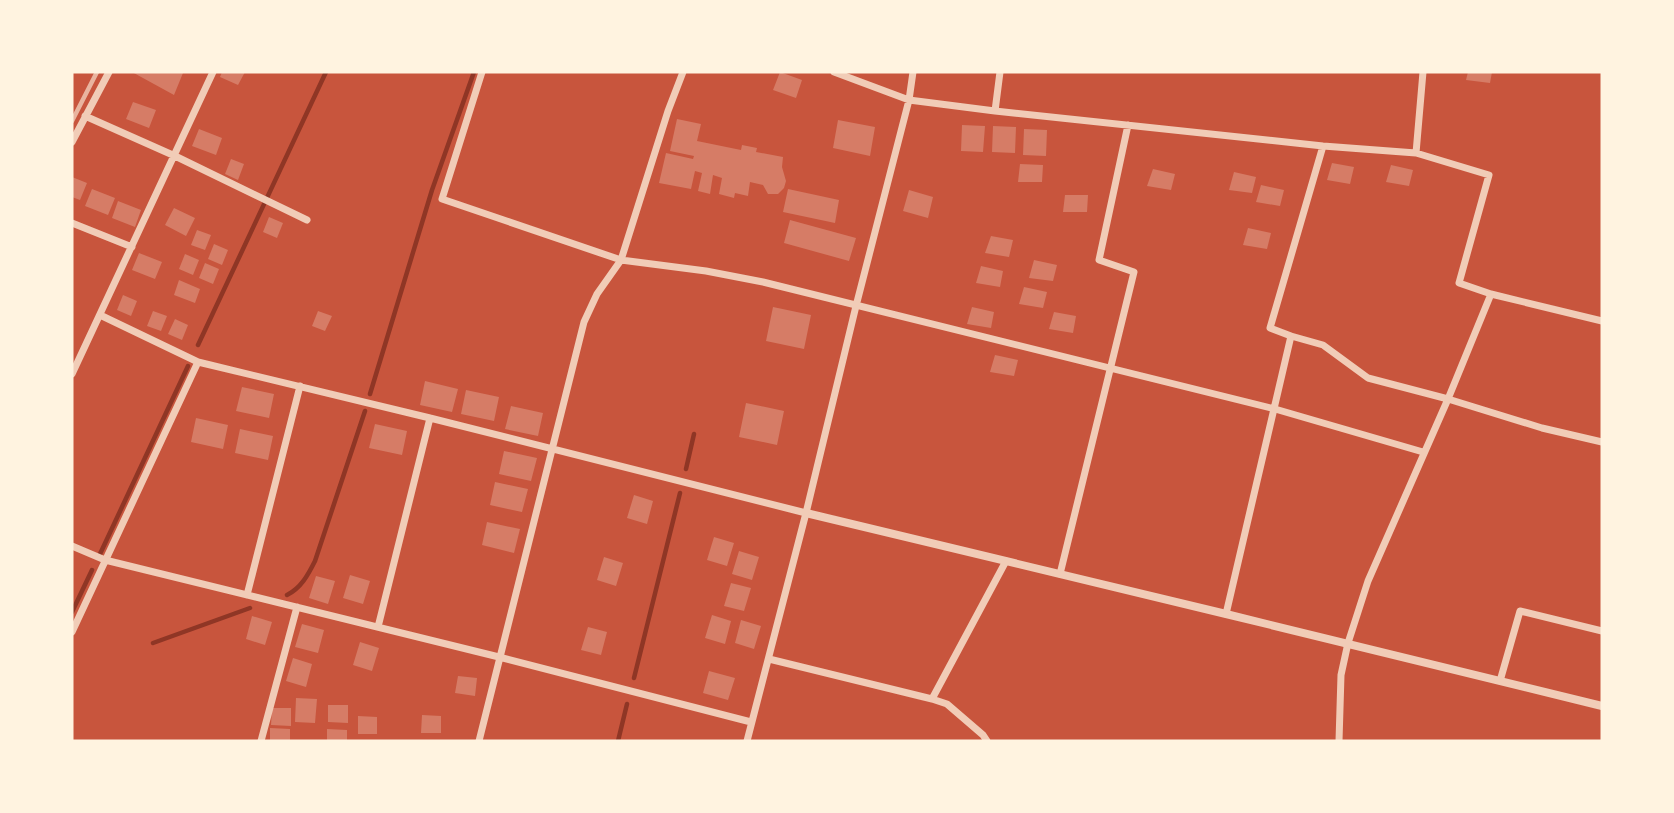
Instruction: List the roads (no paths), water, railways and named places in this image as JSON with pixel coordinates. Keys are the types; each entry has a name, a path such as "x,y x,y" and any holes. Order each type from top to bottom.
{"street":[{"path":"72,142 109,72"},
{"path":"72,374 213,72"},
{"path":"482,72 442,199 621,260 706,271 763,282 1275,409 1423,452"},
{"path":"479,741 584,323 597,294 621,260 683,72"},
{"path":"834,72 909,100 1323,146 1416,153 1489,175 1460,283 1491,294 1602,321"},
{"path":"747,741 909,100 913,72"},
{"path":"995,111 1000,72"},
{"path":"1416,153 1423,72"},
{"path":"85,116 307,220"},
{"path":"1060,574 1133,272 1099,260 1128,125"},
{"path":"1323,146 1270,328 1323,345 1368,378 1448,398 1542,428 1602,442"},
{"path":"72,222 132,247"},
{"path":"1339,741 1341,675 1348,643 1368,581 1491,294"},
{"path":"100,315 198,362 1602,706"},
{"path":"1226,614 1291,336"},
{"path":"72,632 198,362"},
{"path":"247,595 300,386"},
{"path":"378,627 430,418"},
{"path":"72,546 105,560 751,722"},
{"path":"932,699 1006,561"},
{"path":"261,741 297,607"},
{"path":"1500,681 1520,611 1602,631"},
{"path":"769,659 947,704 987,741"}],"waterway":[{"path":"198,345 326,72"},
{"path":"370,394 432,190 474,72"},
{"path":"100,554 188,366"},
{"path":"287,595 300,585 315,561 365,411"},
{"path":"686,469 694,434"},
{"path":"634,678 680,493"},
{"path":"72,612 92,570"},
{"path":"153,643 250,608"},
{"path":"618,741 627,704"}],"railway":[{"path":"72,121 97,72"}]}
